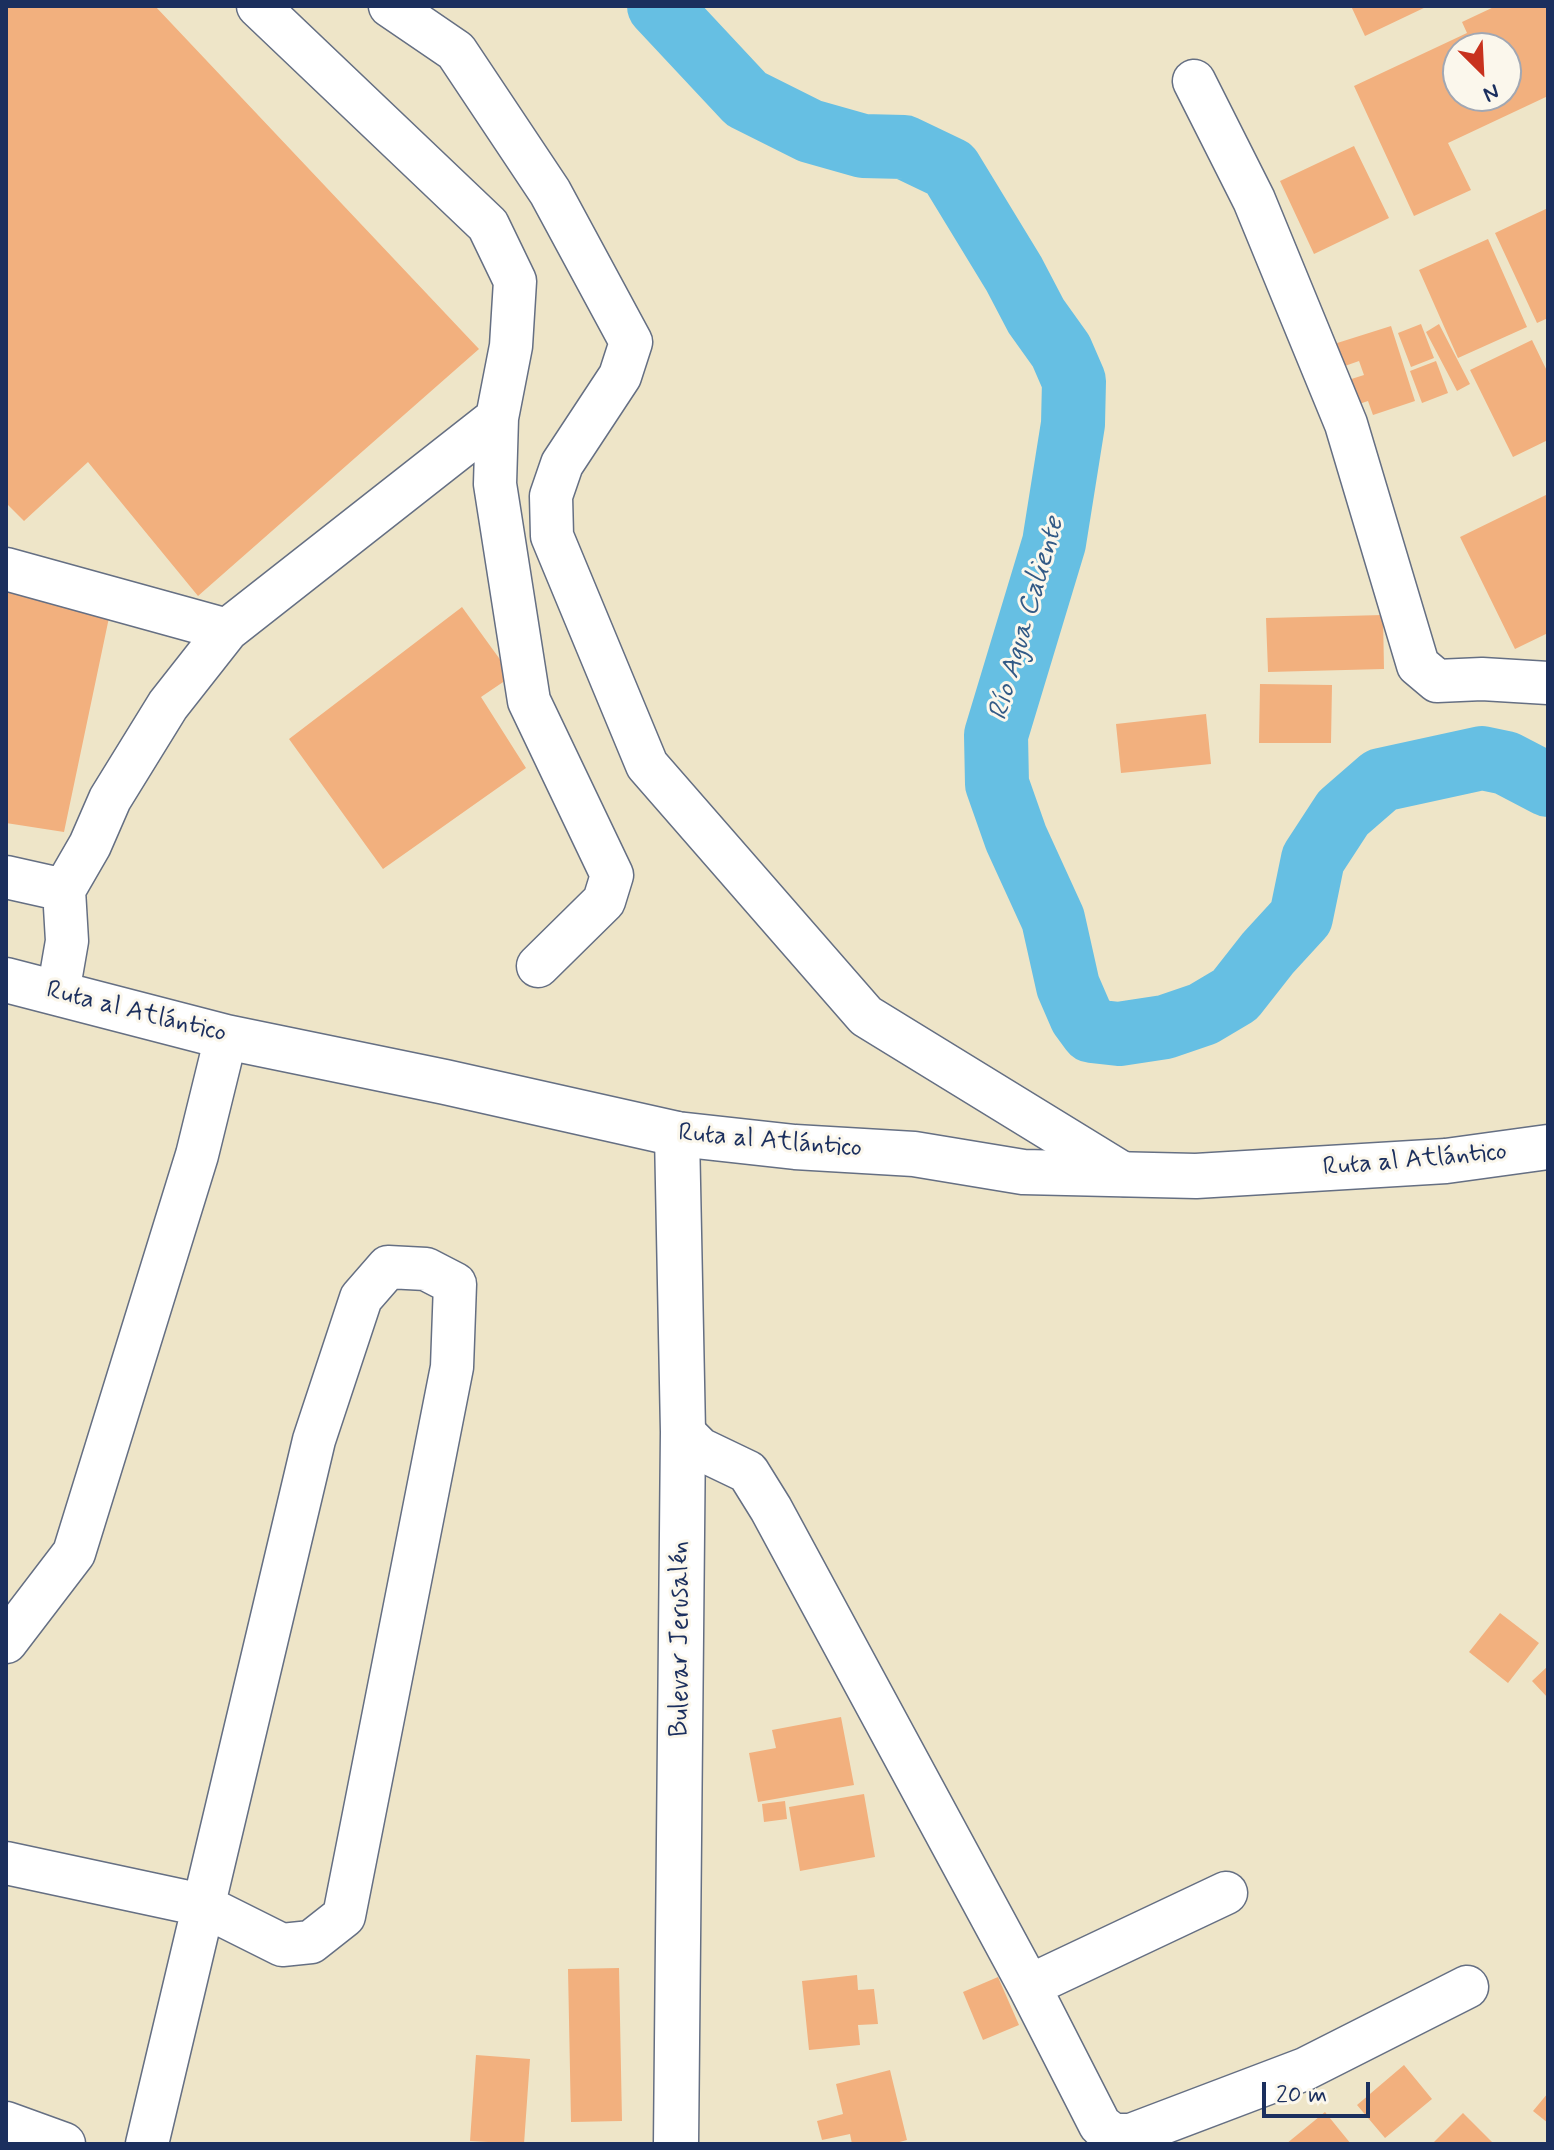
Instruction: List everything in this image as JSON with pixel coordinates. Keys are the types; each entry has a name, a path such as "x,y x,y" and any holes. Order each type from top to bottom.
{"main road":[{"name":"Ruta al Atlántico","path":"6,980 226,1037 677,1134 795,1147 914,1154 1023,1172 1196,1176 1294,1172 1446,1161 1548,1147"},
{"name":"Bulevar Jerusalén","path":"676,2144 683,1432 677,1134"}],"street":[{"path":"258,6 488,225 515,281 511,346 497,418 495,484 529,701 612,875 604,901 538,966"},
{"path":"390,6 456,51 550,192 631,342 620,376 562,464 551,496 552,536 647,765 866,1016 1125,1175"},
{"path":"1194,81 1254,200 1346,424 1418,665 1437,681 1482,679 1548,683"},
{"path":"58,993 67,941 64,890 90,845 110,799 168,705 227,630 497,418"},
{"path":"6,569 227,630"},
{"path":"6,877 64,890"},
{"path":"6,1642 74,1553 197,1155 226,1037"},
{"path":"6,1863 202,1905 282,1945 311,1942 344,1916 452,1367 455,1284 426,1269 388,1267 361,1298 314,1440 202,1905 147,2144"},
{"path":"683,1432 700,1449 748,1472 771,1509 1029,1986 1100,2125 1113,2135 1131,2135 1305,2069 1467,1987"},
{"path":"1029,1986 1226,1893"},
{"path":"6,2123 64,2144"}],"building":[{"path":"6,6 155,6 479,349 198,596 88,462 24,521 6,503"},
{"path":"1351,6 1428,6 1365,36"},
{"path":"1496,6 1548,6 1548,96 1522,108 1522,32 1467,32 1462,22"},
{"path":"1442,45 1442,112 1514,112 1448,143 1471,190 1414,216 1354,86"},
{"path":"1354,146 1389,218 1314,254 1280,181"},
{"path":"1548,208 1548,318 1537,323 1495,233"},
{"path":"1488,239 1527,327 1458,358 1419,270"},
{"path":"1421,324 1434,358 1411,367 1398,333"},
{"path":"1439,324 1470,384 1457,391 1426,332"},
{"path":"1391,326 1415,401 1373,415 1368,401 1350,407 1342,382 1364,375 1359,361 1342,367 1334,344"},
{"path":"1532,340 1548,373 1548,440 1513,457 1470,370"},
{"path":"1436,361 1448,393 1422,403 1410,371"},
{"path":"1548,494 1548,633 1515,649 1460,537"},
{"path":"6,586 111,608 64,832 6,823"},
{"path":"462,607 512,676 481,697 526,768 383,869 289,739"},
{"path":"1383,615 1384,669 1268,672 1266,618"},
{"path":"1260,684 1332,685 1331,743 1259,743"},
{"path":"1206,714 1211,764 1121,773 1116,724"},
{"path":"1500,1613 1539,1643 1508,1683 1469,1652"},
{"path":"1548,1666 1548,1698 1532,1681"},
{"path":"841,1717 854,1785 758,1802 749,1753 776,1748 772,1730"},
{"path":"864,1794 875,1857 800,1871 789,1807"},
{"path":"785,1801 787,1819 764,1822 762,1804"},
{"path":"619,1968 622,2121 571,2122 568,1969"},
{"path":"857,1975 858,1990 874,1989 878,2024 858,2025 860,2045 809,2050 802,1981"},
{"path":"998,1977 1019,2025 983,2040 963,1992"},
{"path":"476,2055 530,2059 524,2144 470,2141"},
{"path":"1404,2065 1432,2099 1385,2138 1357,2105"},
{"path":"890,2070 907,2140 892,2144 852,2144 850,2134 822,2140 817,2121 843,2114 836,2084"},
{"path":"1548,2093 1548,2123 1533,2111"},
{"path":"1325,2112 1351,2144 1286,2144"},
{"path":"1463,2113 1494,2144 1432,2144"}],"waterway":[{"name":"Río Agua Caliente","path":"659,6 746,99 810,131 863,146 904,147 950,169 1036,316 1061,351 1074,381 1073,424 1054,543 996,735 997,784 1016,838 1053,919 1068,986 1081,1016 1092,1031 1119,1034 1165,1027 1203,1014 1235,995 1301,917 1313,859 1343,813 1381,780 1482,758 1506,763 1548,785"}]}
